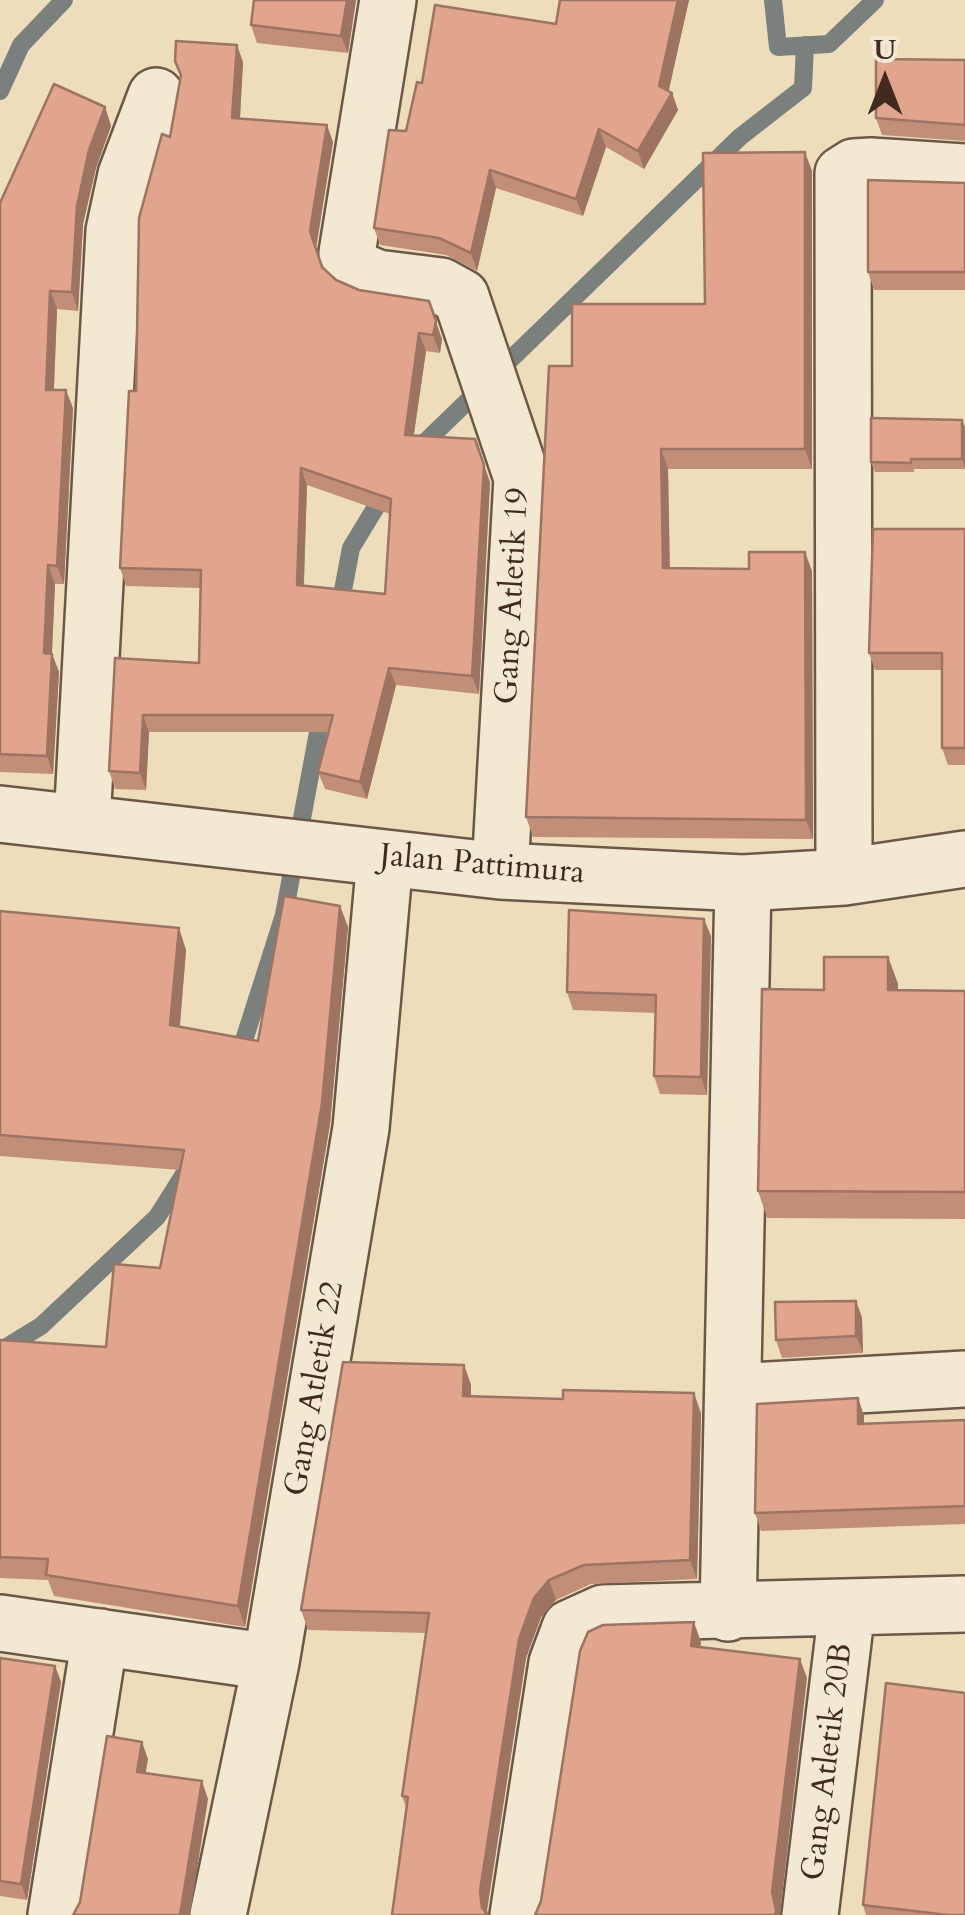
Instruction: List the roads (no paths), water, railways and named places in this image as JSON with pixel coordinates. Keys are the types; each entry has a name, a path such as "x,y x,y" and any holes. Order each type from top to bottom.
{"street":[{"name":"Gang Atletik 19","path":"388,0 347,254 356,269 377,278 441,286 461,297 522,478 500,871"},
{"path":"82,824 114,231 126,176 156,96"},
{"path":"844,877 842,174 854,167 872,166 965,172"},
{"name":"Jalan Pattimura","path":"0,814 500,871 742,883 844,877 965,859"},
{"name":"Gang Atletik 22","path":"218,1915 270,1662 361,1128 386,859"},
{"path":"728,1613 742,883"},
{"path":"733,1392 965,1378"},
{"path":"518,1915 556,1662 570,1628 603,1613 728,1613 965,1604"},
{"name":"Gang Atletik 20B","path":"810,1915 847,1609"},
{"path":"0,1622 270,1662"},
{"path":"56,1915 100,1636"}],"waterway":[{"path":"0,91 21,45 64,0"},
{"path":"773,0 778,47 829,44 875,0"},
{"path":"415,452 740,137 803,88 805,45"},
{"path":"339,611 351,548 387,489"},
{"path":"238,1059 284,915 322,711"},
{"path":"0,1351 41,1326 157,1217 188,1168"}]}
